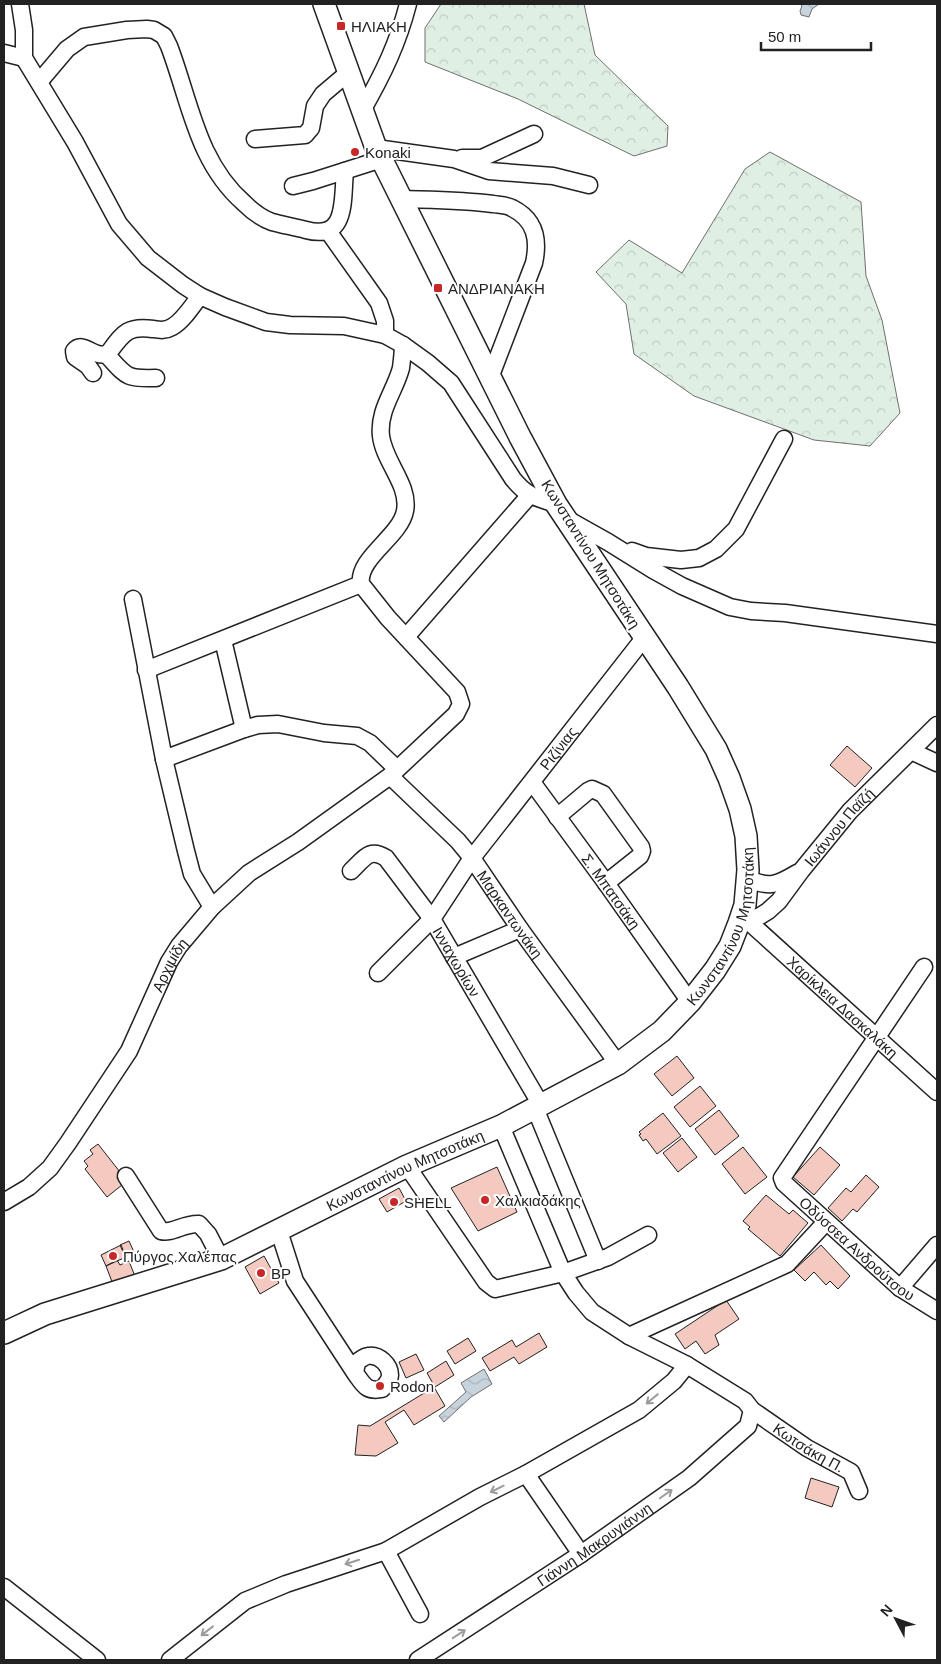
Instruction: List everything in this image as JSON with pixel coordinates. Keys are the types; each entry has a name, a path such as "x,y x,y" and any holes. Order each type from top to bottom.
{"main road":[{"name":"Κωνσταντίνου Μητσοτάκη","path":"4,1333 45,1314 221,1259 407,1166 501,1126 618,1064 662,1031 690,1002 715,970 744,922 748,879 746,836 740,809 716,749 678,687 562,512 490,378 379,154 324,4"}],"street":[{"path":"20,4 24,30 24,58 75,142 119,224 148,258 183,285 200,296 266,322 290,325 344,326 385,335 404,345 451,383 513,479 529,496 562,512 667,578 730,607 937,634"},
{"path":"363,109 383,74 398,40 408,4"},
{"path":"39,82 67,49 84,38 127,30 154,30 164,36 169,46 199,140 221,180 233,194 254,212 272,221 314,232 328,231 335,227 339,220 345,171"},
{"path":"4,53 24,58"},
{"path":"255,139 304,135 311,128 315,106 322,94 349,72"},
{"path":"293,186 345,171 379,154 482,158 534,134"},
{"path":"454,158 489,171 553,176 589,185"},
{"path":"401,199 467,201 511,207 526,218 536,233 538,246 534,263 490,378"},
{"path":"328,231 379,303 385,321 385,335"},
{"path":"107,355 122,335 131,329 142,327 162,330 176,325 200,296"},
{"path":"404,345 401,368 384,410 381,435 387,458 404,492 406,509 403,518 362,572 360,578 362,584 388,618 406,637 529,496"},
{"path":"93,373 88,366 75,357 74,351 77,347 81,346 98,354 107,355 125,375 130,377 156,378"},
{"path":"608,542 646,556 681,560 699,558 716,549 736,530 784,439"},
{"path":"146,670 362,584"},
{"path":"133,599 164,759 192,874 212,907"},
{"name":"Αρχιμίδη","path":"4,1202 29,1187 50,1168 68,1143 129,1052 169,962 179,946 212,907 249,873 314,831 393,772 456,714 461,704 457,692 406,637"},
{"name":"Ριζίνιας","path":"378,973 432,919 472,858 644,638"},
{"path":"222,640 244,729"},
{"name":"Μαρκαντωνάκη","path":"164,759 258,725 278,724 324,733 357,736 370,743 393,772 472,858 520,929 618,1064"},
{"name":"Ιωάννου Παϊζή","path":"744,922 768,911 779,901 801,871 850,812 937,725"},
{"path":"911,751 937,763"},
{"name":"Σ. Μπατσάκη","path":"532,782 606,882 690,1002"},
{"path":"557,817 592,789 603,794 642,851 640,856 606,882"},
{"name":"Ινναχωρίων","path":"351,871 372,853 377,853 386,858 432,919 538,1106 598,1261"},
{"path":"748,879 771,885 782,882 801,871"},
{"path":"771,885 779,901"},
{"name":"Χαρίκλεια Δασκαλάκη","path":"744,922 937,1092"},
{"path":"454,957 520,929"},
{"path":"876,1038 924,966"},
{"name":"Οδύσσεα Ανδρούτσου","path":"876,1038 782,1178 784,1183 900,1288 937,1311"},
{"name":"Κωτσάκη Π.","path":"501,1126 563,1273 576,1293 592,1312 629,1336 686,1364 744,1402 752,1410 807,1448 850,1472 859,1491"},
{"path":"407,1166 490,1286 495,1288 563,1273 598,1261 629,1246 648,1234"},
{"path":"126,1176 162,1231 167,1233 189,1224 199,1224 208,1234 221,1259"},
{"path":"629,1336 787,1264 826,1222"},
{"path":"279,1231 295,1281 356,1373"},
{"path":"900,1288 937,1245"},
{"path":"170,1660 245,1601 286,1584 386,1551 480,1497 526,1474 640,1410 674,1381 686,1364"},
{"name":"Γιάννη Μακρυγιάννη","path":"418,1660 581,1554 689,1478 748,1426 752,1410"},
{"path":"526,1474 581,1554"},
{"path":"386,1551 420,1614"},
{"path":"4,1587 97,1660"}],"green space":[{"path":"441,4 584,4 595,55 668,126 667,146 634,156 518,99 425,62 425,28"},
{"path":"770,152 861,202 866,276 882,320 900,413 870,446 814,440 694,396 634,354 626,304 596,272 629,240 682,273 745,169"}],"water":[{"path":"800,4 819,4 812,9 809,17 801,15 802,6"},
{"path":"484,1369 492,1384 471,1397 444,1422 439,1416 466,1392 461,1383"}],"building":[{"path":"847,746 872,768 855,787 830,765"},
{"path":"677,1056 694,1078 672,1096 654,1074"},
{"path":"700,1086 716,1106 690,1127 674,1107"},
{"path":"719,1110 739,1136 715,1155 695,1129"},
{"path":"663,1113 681,1136 657,1154 646,1139 643,1141 639,1132"},
{"path":"682,1138 697,1157 678,1172 663,1153"},
{"path":"98,1144 127,1181 107,1197 85,1169 88,1166 84,1161 93,1154 90,1150"},
{"path":"743,1147 767,1177 745,1194 722,1164"},
{"path":"820,1147 840,1165 814,1195 793,1177"},
{"name":"Χαλκιαδάκης","path":"497,1167 517,1212 478,1231 451,1188"},
{"path":"866,1175 879,1187 857,1212 853,1209 842,1221 828,1208 846,1188 851,1192"},
{"path":"399,1188 406,1201 387,1212 379,1199"},
{"path":"766,1195 789,1214 793,1210 808,1223 780,1256 748,1229 750,1227 743,1221"},
{"path":"129,1241 134,1252 125,1256 120,1245"},
{"path":"121,1245 126,1257 106,1266 101,1255"},
{"path":"821,1245 850,1276 838,1289 830,1281 826,1285 814,1272 805,1281 794,1270"},
{"path":"264,1256 279,1283 260,1294 245,1267"},
{"path":"117,1260 120,1265 129,1261 136,1279 114,1287 106,1266"},
{"path":"726,1300 739,1319 715,1335 719,1345 705,1354 696,1341 685,1349 675,1334"},
{"path":"539,1333 547,1347 519,1364 514,1357 490,1371 482,1358 512,1340 516,1347"},
{"path":"468,1338 476,1351 455,1364 447,1351"},
{"path":"416,1354 424,1370 406,1378 399,1362"},
{"path":"446,1361 454,1375 435,1387 427,1373"},
{"path":"434,1387 445,1406 414,1425 404,1410 385,1422 398,1443 376,1456 355,1455 358,1425 370,1426"},
{"path":"811,1478 839,1487 832,1507 805,1498"}],"place":[{"name":"ΗΛΙΑΚΗ","path":"341,26"},
{"name":"Konaki","path":"355,152"},
{"name":"ΑΝΔΡΙΑΝΑΚΗ","path":"438,288"},
{"name":"Χαλκιαδάκης","path":"485,1200"},
{"name":"SHELL","path":"394,1202"},
{"name":"Πύργος Χαλέπας","path":"113,1256"},
{"name":"BP","path":"261,1273"},
{"name":"Rodon","path":"380,1386"}]}
